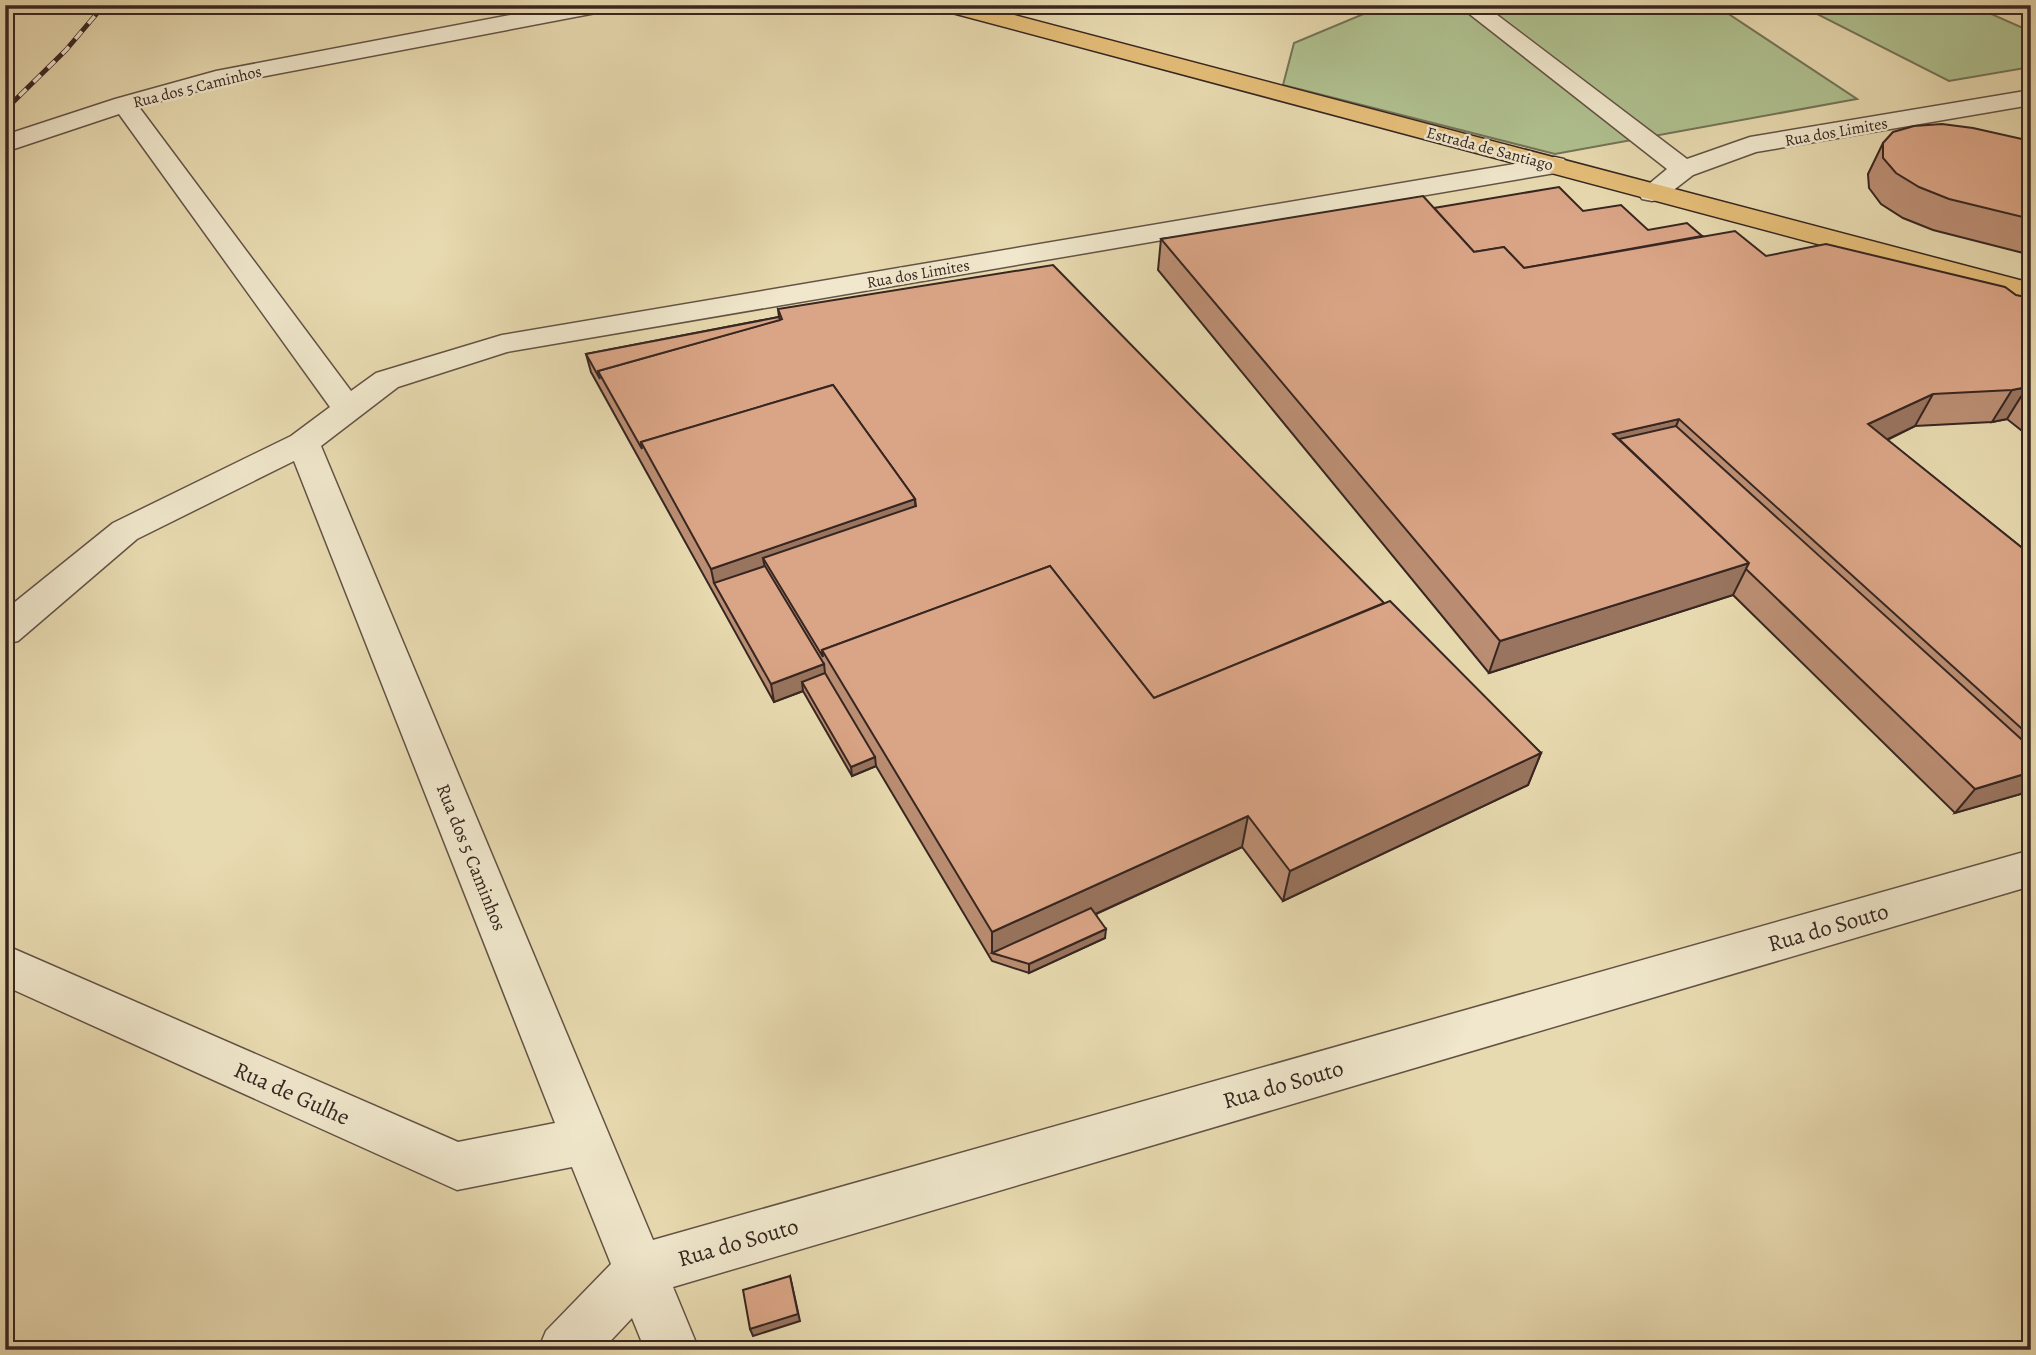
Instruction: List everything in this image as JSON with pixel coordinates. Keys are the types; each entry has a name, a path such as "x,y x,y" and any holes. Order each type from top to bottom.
{"main road":[{"name":"Estrada de Santiago","path":"949,5 2031,292"}],"street":[{"path":"5,7 21,5"},
{"name":"Rua dos 5 Caminhos","path":"348,409 124,104 216,78 601,5"},
{"path":"1469,5 1684,169"},
{"name":"Rua dos Limites","path":"1652,193 1684,169 1749,145 2031,97"},
{"path":"5,144 124,104"},
{"name":"Rua dos Limites","path":"5,631 125,531 303,443 387,380 502,344 1555,165"},
{"name":"Rua dos 5 Caminhos","path":"303,443 641,1270 671,1350"},
{"name":"Rua do Souto","path":"641,1270 2031,869"},
{"name":"Rua de Gulhe","path":"5,965 457,1166 587,1140"},
{"path":"565,1350 641,1270"}],"green space":[{"path":"1385,5 1715,5 1857,99 1555,154 1283,85 1294,43"},
{"path":"1807,5 1971,5 2025,29 2031,27 2031,67 1949,81 1807,9"}],"building":[{"path":"1942,124 2031,141 2031,219 1949,199 1919,187 1896,173 1883,158 1883,143 1893,132 1914,126"},
{"path":"1559,187 1583,211 1621,205 1648,230 1687,223 1702,236 1524,268 1504,247 1474,252 1434,208"},
{"path":"1423,196 1474,252 1504,247 1524,268 1735,231 1766,256 1826,244 2005,287 2016,295 2031,298 2031,390 2027,387 1933,394 1868,424 2031,555 2031,737 1679,419 1613,434 1749,563 1500,641 1161,239"},
{"path":"1053,265 1384,603 1154,698 1050,566 822,650 823,657 763,558 916,506 915,499 833,385 641,442 642,449 598,371 782,319 778,309"},
{"path":"779,317 780,320 598,371 600,379 586,354"},
{"path":"833,385 915,499 711,569 641,442"},
{"path":"1676,426 2031,748 2031,772 1975,789 1746,569 1749,563 1619,439"},
{"path":"765,566 824,664 771,684 714,583"},
{"path":"1050,566 1154,698 1390,601 1541,753 1290,871 1248,816 992,932 822,650"},
{"path":"825,673 875,757 851,767 802,682"},
{"path":"1091,908 1106,929 1029,964 992,953"},
{"path":"790,1276 798,1314 750,1329 743,1290"}],"railway":[{"path":"5,110 66,50 104,5"}]}
